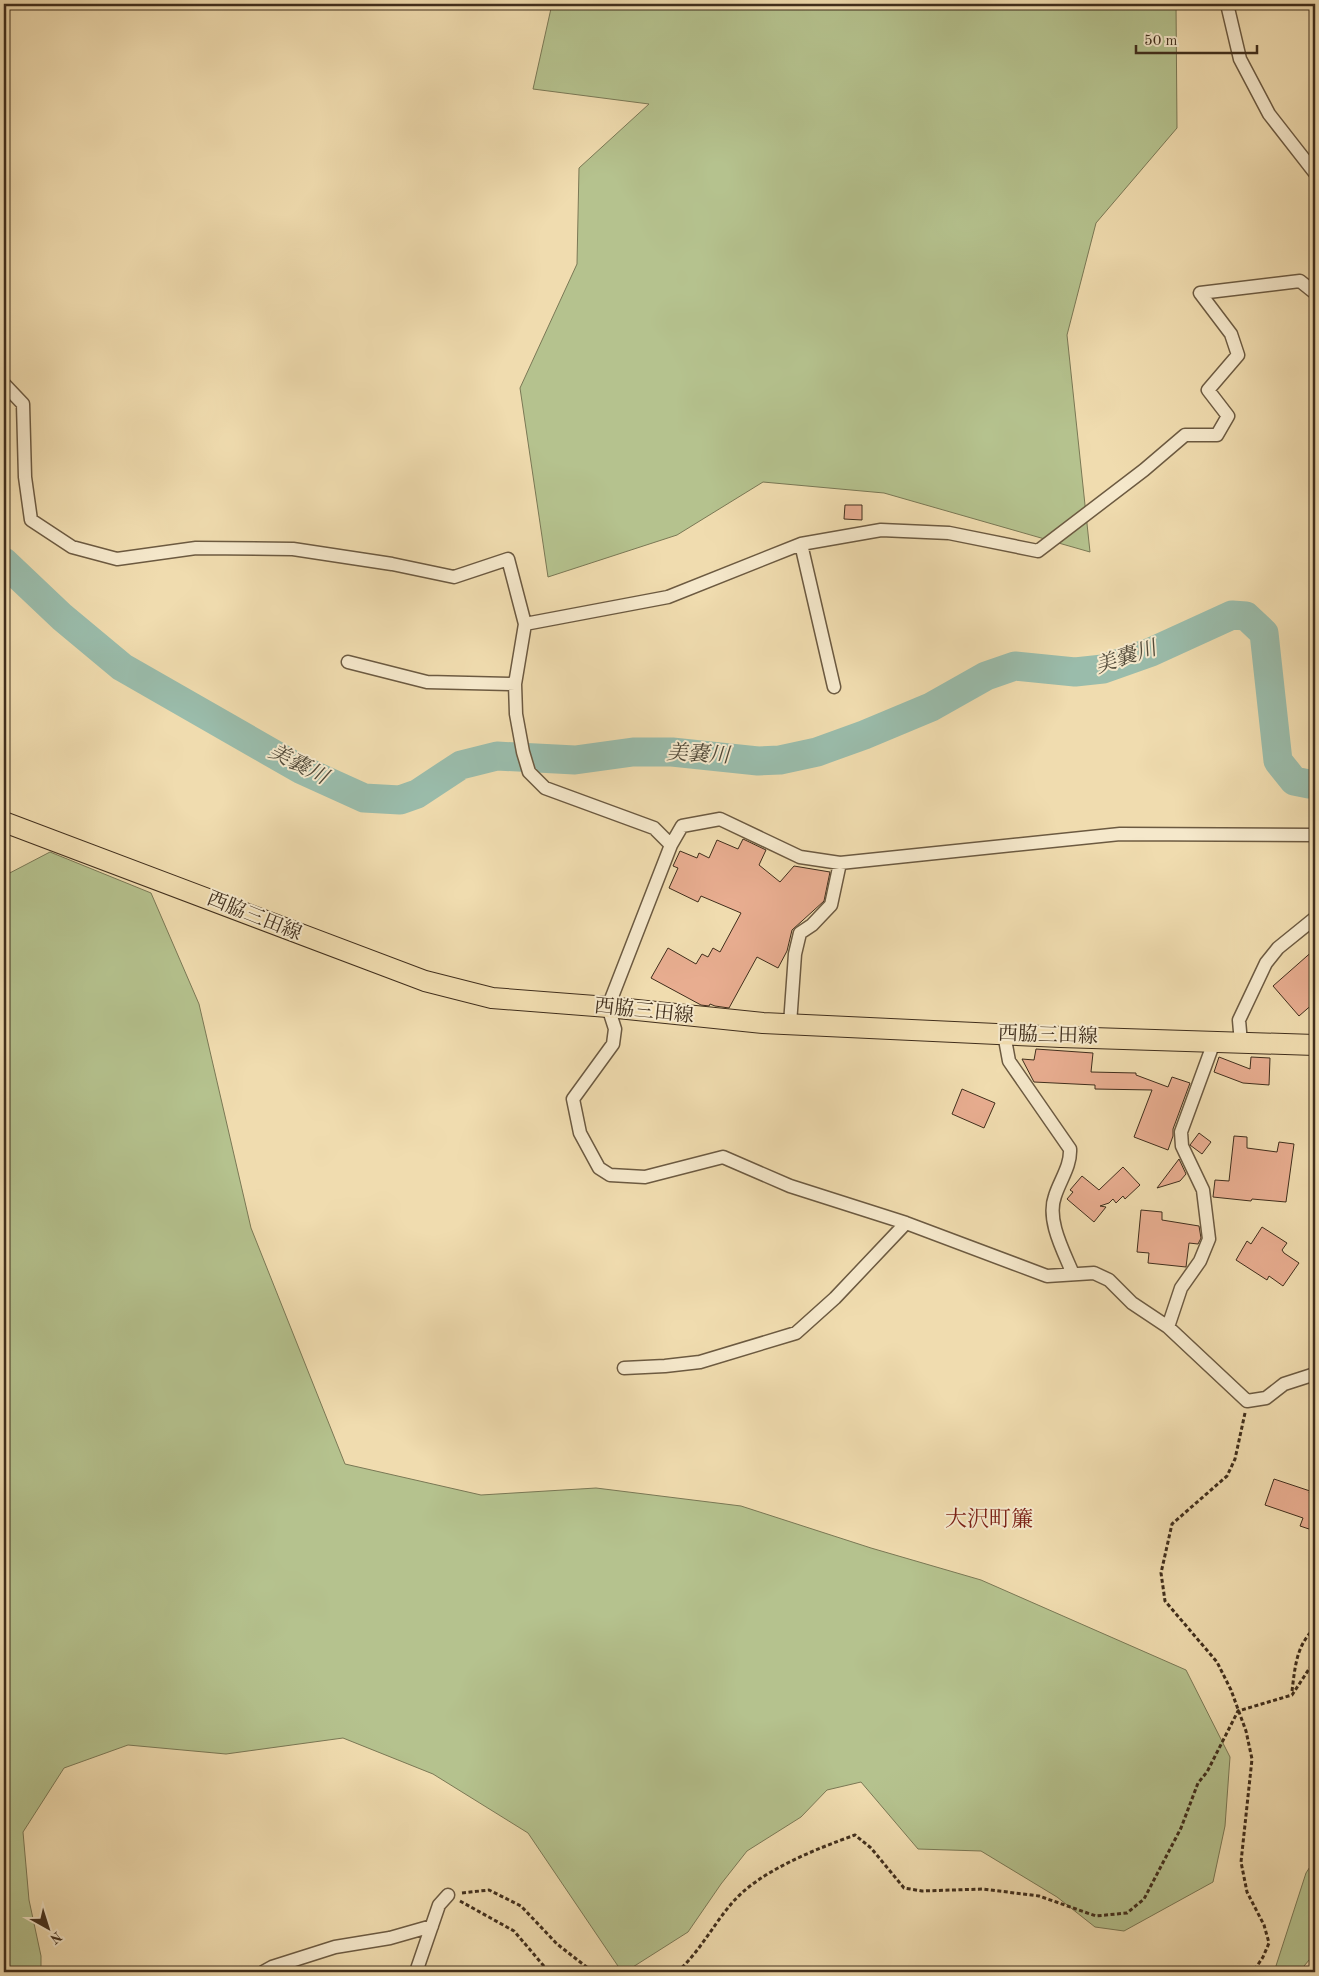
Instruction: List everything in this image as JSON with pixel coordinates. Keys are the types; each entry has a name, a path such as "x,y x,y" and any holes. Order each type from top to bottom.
{"main road":[{"name":"西脇三田線","path":"4,822 426,982 492,998 608,1007 707,1019 790,1024 1315,1045"}],"street":[{"path":"1226,4 1240,59 1269,114 1315,173"},
{"path":"525,624 668,597 801,544 881,530 949,533 1038,551 1144,470 1185,435 1217,435 1228,416 1208,390 1238,355 1231,334 1200,293 1300,281 1315,294"},
{"path":"4,384 23,404 25,477 31,520 72,548 117,559 196,548 293,549 392,564 454,577 508,558 525,624 515,684 516,714 529,772 546,788 654,828 671,845"},
{"path":"801,544 834,687"},
{"path":"348,662 426,682 515,684"},
{"path":"1315,835 1120,834 840,863 800,857 720,819 682,826 671,845 608,1007 615,1029 613,1044 573,1099 580,1133 600,1168 610,1175 645,1178 723,1157 790,1186 906,1222 1048,1276 1094,1274 1109,1280 1132,1304 1168,1327 1247,1401 1266,1398 1284,1384 1315,1374"},
{"path":"790,1024 795,954 800,933 812,925 831,904 840,863"},
{"path":"1241,1043 1239,1020 1266,963 1278,948 1315,918"},
{"path":"1004,1034 1009,1061 1070,1149 1070,1160 1054,1199 1054,1225 1072,1274"},
{"path":"1168,1327 1181,1288 1200,1261 1209,1239 1203,1190 1182,1146 1181,1132 1214,1042"},
{"path":"624,1368 700,1362 796,1333 835,1298 906,1222"},
{"path":"416,1972 439,1905 448,1895"},
{"path":"263,1972 272,1967 335,1947 390,1938 432,1926"}],"path":[{"path":"1247,1401 1235,1459 1227,1476 1172,1524 1161,1573 1165,1601 1217,1662 1231,1690 1246,1731 1252,1759 1241,1862 1247,1892 1264,1925 1269,1943 1263,1957 1253,1972"},
{"path":"1292,1695 1297,1654 1308,1634 1315,1628"},
{"path":"677,1972 687,1964 733,1902 760,1878 825,1846 855,1836 871,1848 904,1888 922,1891 983,1889 1039,1896 1096,1916 1127,1913 1144,1900 1181,1828 1198,1783 1207,1772 1238,1711 1292,1695 1315,1660"},
{"path":"448,1895 489,1890 521,1906 557,1944 593,1972"},
{"path":"448,1895 514,1932 549,1972"}],"green space":[{"path":"552,4 1176,4 1177,128 1096,223 1067,335 1090,552 884,493 763,482 677,535 548,577 520,388 577,264 579,168 649,104 533,89"},
{"path":"50,852 151,893 199,1004 251,1228 345,1464 481,1495 596,1488 741,1506 871,1548 981,1580 1186,1670 1230,1757 1225,1826 1213,1882 1124,1931 1095,1927 1057,1897 981,1851 918,1849 861,1782 827,1790 801,1817 747,1851 721,1884 688,1932 625,1972 622,1972 528,1833 433,1774 343,1738 226,1754 128,1745 64,1768 23,1832 29,1900 41,1956 41,1972 4,1972 4,876"},
{"path":"1315,1859 1315,1953 1299,1972 1274,1972 1306,1873"}],"building":[{"path":"845,505 862,505 862,520 844,519"},
{"path":"743,839 766,850 759,865 780,882 794,866 830,872 824,901 792,930 787,951 778,968 757,957 729,1008 710,1004 709,1006 701,1005 651,978 668,948 696,964 702,954 708,957 713,948 720,952 741,913 701,896 698,902 669,888 678,868 673,866 680,851 697,858 699,853 709,858 717,840 738,849"},
{"path":"1315,949 1315,1002 1299,1016 1273,986"},
{"path":"1036,1049 1093,1053 1091,1072 1136,1073 1136,1075 1168,1087 1172,1077 1190,1083 1173,1129 1173,1136 1168,1150 1134,1137 1152,1090 1095,1089 1095,1085 1034,1082 1022,1059 1034,1060"},
{"path":"1219,1057 1250,1069 1251,1057 1270,1058 1269,1085 1243,1083 1214,1072"},
{"path":"962,1089 995,1103 984,1128 952,1114"},
{"path":"1199,1133 1211,1142 1202,1154 1190,1145"},
{"path":"1234,1136 1247,1137 1247,1148 1277,1152 1279,1142 1294,1144 1286,1202 1213,1197 1215,1180 1229,1181"},
{"path":"1179,1159 1186,1174 1180,1181 1157,1188"},
{"path":"1123,1167 1140,1185 1125,1199 1123,1196 1116,1203 1113,1199 1109,1203 1100,1206 1106,1207 1094,1222 1067,1199 1073,1192 1070,1190 1082,1176 1099,1190"},
{"path":"1141,1210 1162,1212 1162,1220 1199,1226 1201,1238 1198,1244 1189,1243 1186,1267 1148,1263 1149,1253 1137,1252"},
{"path":"1262,1227 1287,1243 1282,1250 1299,1263 1283,1286 1269,1276 1267,1280 1236,1260 1247,1241 1251,1244"},
{"path":"1274,1479 1310,1491 1309,1493 1312,1494 1313,1489 1315,1490 1315,1531 1300,1526 1303,1518 1265,1505"}],"waterway":[{"name":"美嚢川","path":"4,562 62,617 122,667 300,769 364,798 400,800 417,794 461,765 497,756 575,760 633,752 672,752 758,761 780,760 817,752 864,735 931,707 986,676 1015,666 1075,672 1103,669 1151,652 1232,615 1246,616 1264,633 1278,761 1294,781 1315,784"}],"district":[{"name":"大沢町簾","path":"989,1520"}]}
